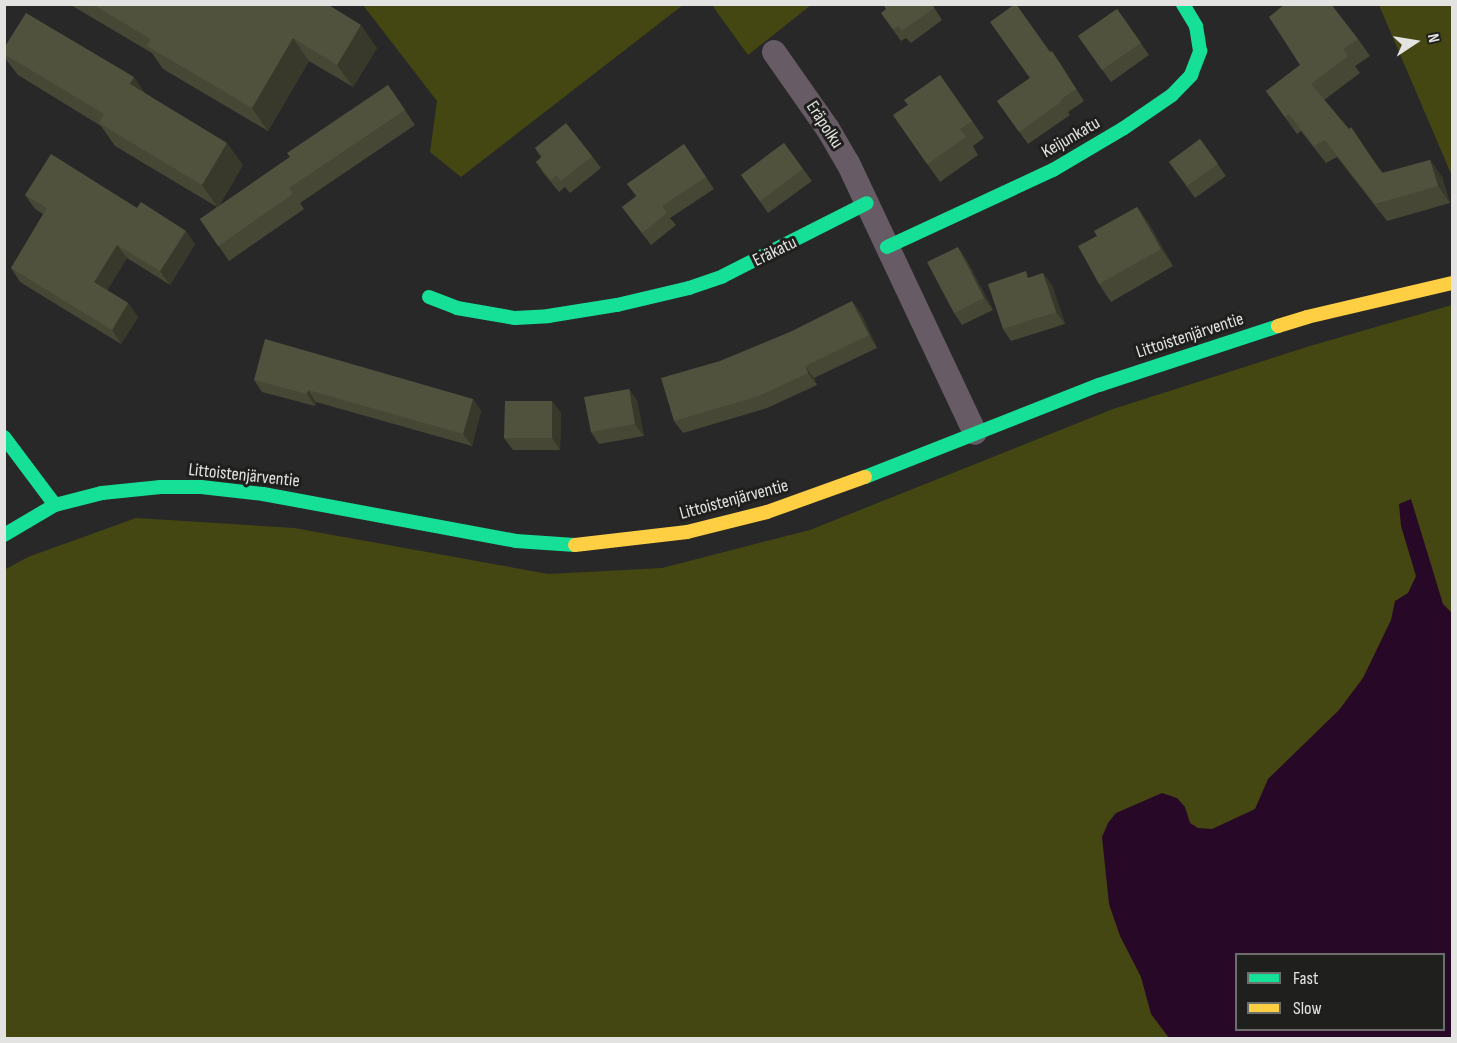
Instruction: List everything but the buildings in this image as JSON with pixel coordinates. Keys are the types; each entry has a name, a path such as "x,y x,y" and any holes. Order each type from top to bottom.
{"street":[{"name":"Keijunkatu","path":"888,247 1053,170 1124,128 1172,95 1191,75 1200,51 1196,26 1183,4"},
{"name":"Eräpolku","path":"774,52 828,129 867,203"},
{"path":"867,203 975,433"},
{"name":"Eräkatu","path":"429,297 457,308 514,318 548,316 617,305 689,288 723,276 781,249 867,203"},
{"name":"Littoistenjärventie","path":"4,535 55,505 129,489 201,487 303,500 516,541 561,545 598,544 687,532 758,514 845,485 1099,385 1307,317 1452,283"},
{"path":"4,437 55,505"}],"shaded area":[{"path":"363,5 683,5 461,177 430,152 437,101"},
{"path":"712,5 811,5 748,55"},
{"path":"1379,5 1452,5 1452,176"},
{"path":"1452,305 1452,1038 5,1038 4,570 28,557 136,518 294,528 548,574 662,568 810,530 1113,409 1310,346"},
{"path":"1411,499 1443,604 1452,613 1452,1038 1169,1038 1151,1014 1141,977 1120,936 1109,904 1102,837 1108,823 1116,813 1162,793 1177,798 1185,807 1190,823 1198,828 1212,829 1255,809 1268,779 1339,710 1363,678 1391,620 1395,601 1408,593 1416,576 1401,526 1399,504"}],"traffic: fast":[{"path":"887,247 1053,170 1124,128 1172,95 1191,75 1200,51 1196,26 1183,4"},
{"path":"429,297 457,308 515,318 548,316 617,305 689,288 723,276 867,203"},
{"path":"865,477 1099,385 1278,326"},
{"path":"4,437 55,505"},
{"path":"4,535 55,505 102,493 161,487 201,487 263,494 516,541 575,545"}],"traffic: slow":[{"path":"1278,326 1452,283"},
{"path":"575,545 687,532 767,512 865,477"}]}
